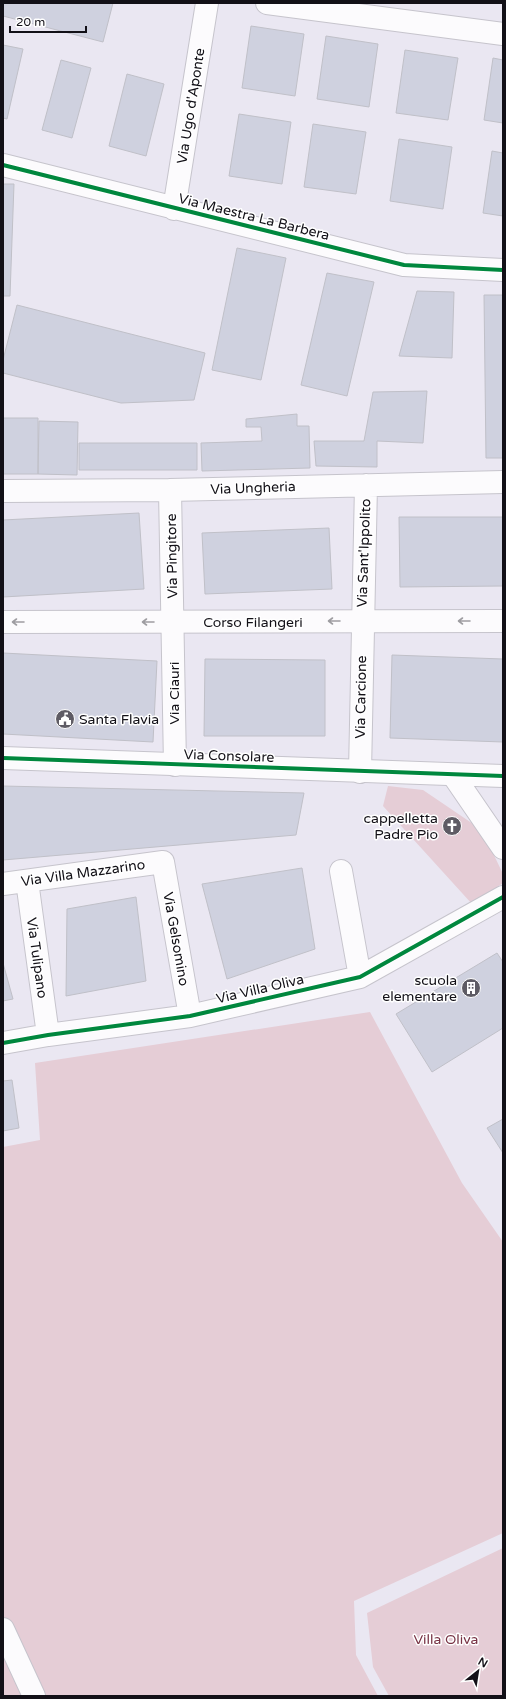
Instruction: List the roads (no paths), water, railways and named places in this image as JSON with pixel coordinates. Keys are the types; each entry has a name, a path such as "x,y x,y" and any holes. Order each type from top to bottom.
{"street":[{"name":"Via Ugo d'Aponte","path":"174,209 207,3"},
{"path":"267,3 503,34"},
{"name":"Via Maestra La Barbera","path":"3,165 174,209 404,265 503,270"},
{"name":"Via Ungheria","path":"3,491 170,490 503,482"},
{"name":"Via Sant'Ippolito","path":"362,621 366,485"},
{"name":"Via Pingitore","path":"170,490 174,622"},
{"name":"Via Carcione","path":"360,772 362,621"},
{"name":"Corso Filangeri","path":"3,622 503,621"},
{"name":"Via Ciauri","path":"174,622 175,765"},
{"name":"Via Consolare","path":"3,758 503,776"},
{"path":"453,775 503,848"},
{"name":"Via Villa Mazzarino","path":"3,884 163,862"},
{"name":"Via Gelsomino","path":"163,862 190,1016"},
{"path":"341,871 360,976"},
{"name":"Via Tulipano","path":"27,881 48,1035"},
{"name":"Via Villa Oliva","path":"3,1043 48,1035 190,1016 360,976 503,897"},
{"path":"3,1629 34,1696"}],"place":[{"name":"Santa Flavia","path":"65,719"},
{"name":"cappelletta Padre Pio","path":"452,826"},
{"name":"scuola elementare","path":"471,988"}],"park label":[{"name":"Villa Oliva","path":"446,1639"}]}
